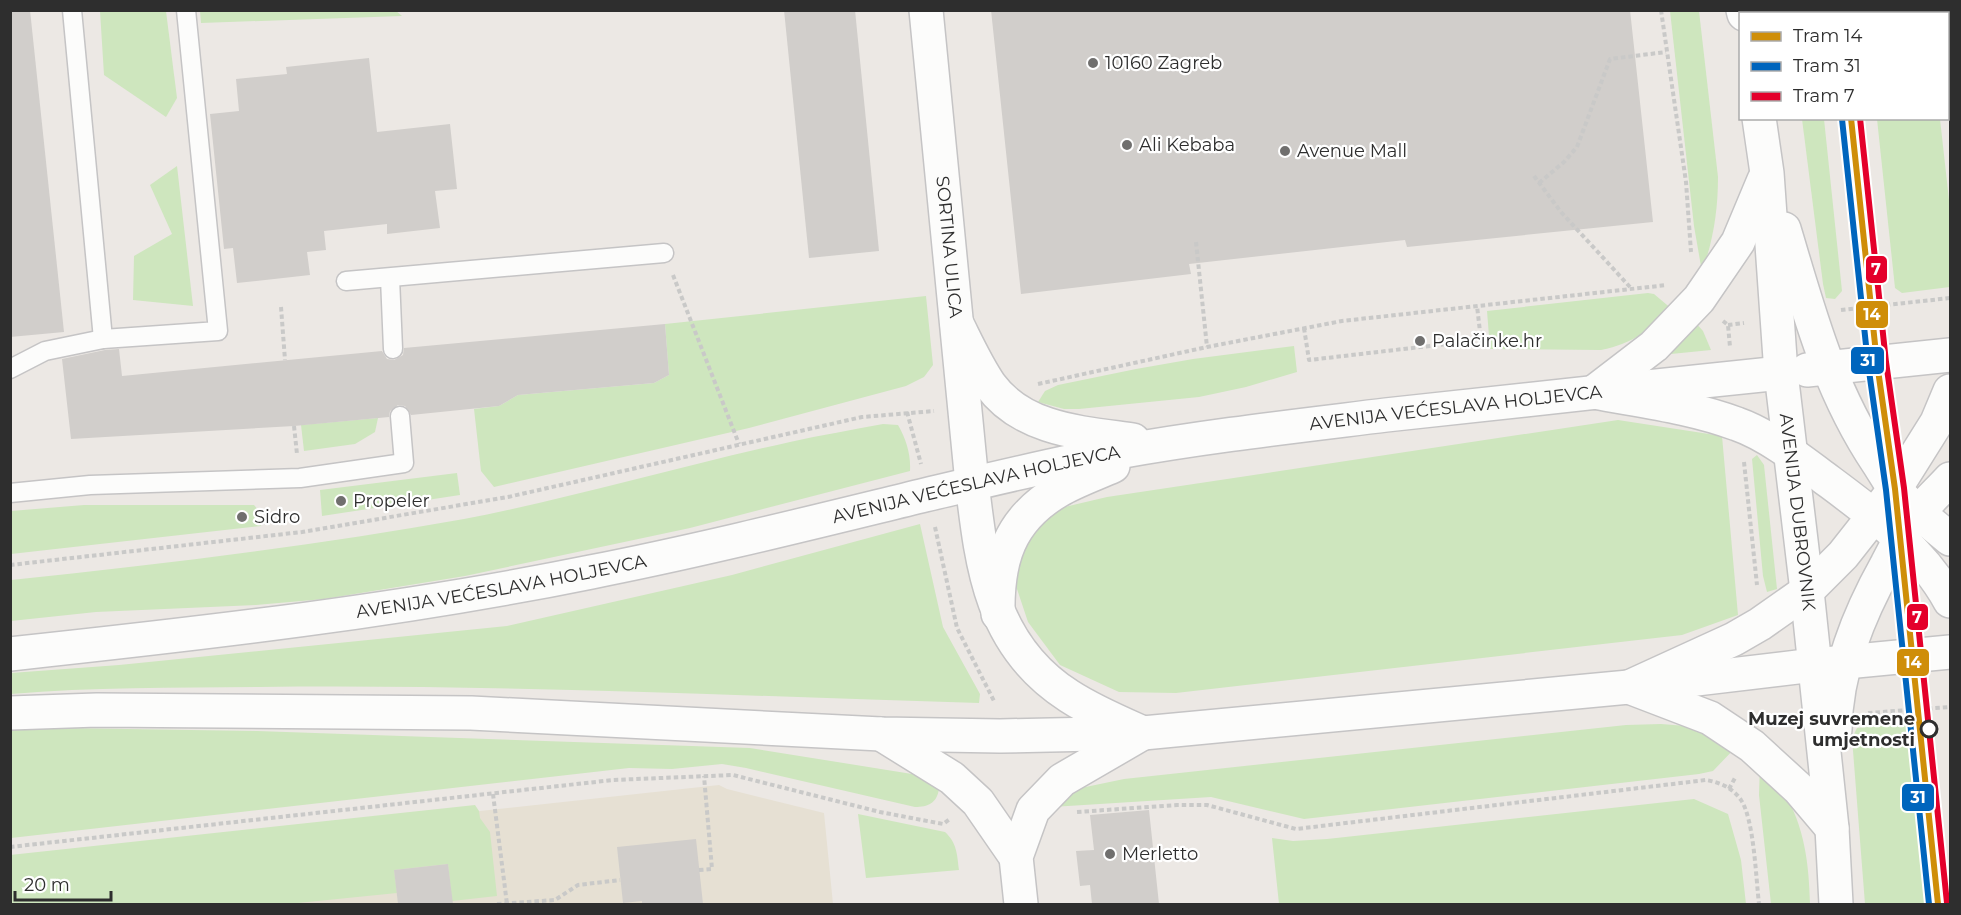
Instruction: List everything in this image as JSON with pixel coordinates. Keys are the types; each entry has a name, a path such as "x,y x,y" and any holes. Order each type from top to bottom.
{"street":[{"name":"SORTINA ULICA","path":"926,10 972,483 981,550 989,585 998,614 1012,639 1026,658 1054,686 1105,716 1143,733"},
{"name":"AVENIJA DUBROVNIK","path":"1759,120 1767,173 1781,373 1807,591 1829,664 1836,904"},
{"path":"1767,173 1827,368 1858,434 1895,489 1924,563 1944,589 1950,601"},
{"path":"1594,392 1654,346 1699,299 1738,242 1767,173"},
{"path":"957,324 991,386 1005,402 1018,412 1052,427 1164,444"},
{"name":"AVENIJA VEĆESLAVA HOLJEVCA","path":"10,654 202,633 429,602 592,572 762,535 1079,459 1164,444 1279,428 1594,392 1950,355"},
{"path":"1629,687 1734,639 1807,591 1843,555 1895,489 1937,422 1950,391"},
{"path":"1594,392 1713,416 1740,425 1792,453 1874,515 1950,539"},
{"path":"998,614 998,593 1007,550 1022,520 1059,490 1164,444"},
{"path":"1829,664 1909,526 1950,479"},
{"path":"10,713 97,710 471,713 880,734 1000,736 1143,733 1629,687 1950,652"},
{"path":"1629,687 1710,718 1752,746 1799,789 1832,828"},
{"path":"1021,904 1016,857 1033,810 1062,780 1143,733"},
{"path":"880,734 952,778 978,802 1016,857"}],"lane":[{"path":"72,10 102,339"},
{"path":"10,369 45,351 102,339 218,331 186,10"},
{"path":"346,281 664,253"},
{"path":"390,278 393,350"},
{"path":"10,493 90,485 300,478 404,463 400,416"}],"path":[{"path":"1661,10 1686,182 1691,261"},
{"path":"1539,183 1564,162 1576,147 1610,59 1666,52"},
{"path":"1534,176 1561,212 1630,288"},
{"path":"1196,242 1208,347"},
{"path":"664,253 739,444"},
{"path":"1035,385 1208,347 1342,321 1674,285"},
{"path":"1863,308 1950,298"},
{"path":"1304,328 1309,360 1480,340 1477,306"},
{"path":"280,307 285,360"},
{"path":"1728,325 1751,322"},
{"path":"10,565 302,532 508,497 862,417 937,411"},
{"path":"907,412 921,466"},
{"path":"1743,453 1757,587"},
{"path":"934,519 957,628 998,710"},
{"path":"1865,713 1950,707"},
{"path":"10,847 613,780 733,775 880,812 943,824 957,815"},
{"path":"699,870 712,869 704,776"},
{"path":"1072,813 1207,805 1296,830 1706,780 1717,782 1741,800 1749,819 1759,904"},
{"path":"493,794 507,904"},
{"path":"497,904 555,900 578,885 620,880"}],"shaded area":[{"path":"719,785 727,789 824,813 833,904 11,904 10,862"}],"green space":[{"path":"395,10 402,16 201,23 200,11"},
{"path":"100,11 166,11 177,98 166,117 104,75"},
{"path":"1670,11 1699,11 1718,177 1714,226 1702,272 1694,226"},
{"path":"1802,120 1824,120 1842,291 1835,299 1826,298"},
{"path":"1877,120 1940,120 1950,209 1950,287 1902,293 1895,288"},
{"path":"177,166 193,306 133,300 134,256 172,234 150,185"},
{"path":"1654,294 1673,310 1648,330 1623,344 1601,350 1490,349 1487,311"},
{"path":"926,296 933,365 924,377 906,386 749,428 494,487 481,471 474,409 499,406 518,395 654,383 669,375 665,324"},
{"path":"1694,321 1703,331 1711,350 1671,354 1665,352"},
{"path":"1294,346 1297,372 1246,387 1199,397 1079,409 1064,409 1038,402 1045,391 1058,385 1193,359"},
{"path":"378,418 375,432 355,444 304,451 301,425"},
{"path":"1618,420 1722,436 1738,615 1682,635 1176,693 1119,692 1060,665 1028,622 1013,577 1027,534 1056,509 1107,497"},
{"path":"883,424 898,425 907,447 910,471 690,528 465,576 324,599 256,605 96,612 11,621 11,580 237,554 464,519 790,442"},
{"path":"1757,455 1764,465 1777,589 1767,592 1763,576 1752,459"},
{"path":"457,473 460,495 322,516 320,490"},
{"path":"84,505 254,505 259,511 261,526 11,554 11,511"},
{"path":"920,524 943,627 980,694 979,703 439,687 135,688 11,694 11,673 119,665 507,626 732,575"},
{"path":"1903,724 1911,728 1931,904 1865,904 1852,738 1857,728"},
{"path":"1626,725 1686,726 1737,746 1713,771 1699,774 1304,819 1211,797 1052,807 1076,789 1124,779"},
{"path":"62,728 257,731 750,748 912,774 939,789 936,798 931,803 915,807 722,764 672,769 629,768 11,838 11,730"},
{"path":"1760,763 1781,788 1801,832 1807,861 1810,904 1771,904 1759,795"},
{"path":"1694,799 1728,814 1741,860 1746,904 1279,904 1272,838 1293,841 1327,839"},
{"path":"475,805 480,818 490,832 497,896 452,901 448,864 394,870 397,893 288,904 11,904 10,855"},
{"path":"858,814 945,832 954,845 959,870 866,878"}],"building":[{"path":"10,10 30,10 64,332 10,337"},
{"path":"784,10 855,10 879,251 809,258"},
{"name":"Avenue Mall","path":"991,10 1630,10 1653,222 1407,247 1405,240 1189,264 1191,274 1021,294"},
{"path":"369,58 377,132 450,124 457,189 435,191 440,228 387,234 387,224 324,231 326,250 307,252 310,275 237,283 233,248 224,249 210,114 239,111 236,79 287,74 286,67"},
{"path":"665,324 669,375 654,383 518,395 499,406 411,415 405,406 398,405 390,411 389,417 294,426 71,439 62,359 105,350 119,349 122,376 382,351 387,359 394,360 403,355 404,348"},
{"path":"1149,810 1159,904 1092,904 1090,885 1080,886 1076,851 1094,850 1090,815"},
{"path":"696,839 703,904 642,904 642,901 623,903 617,847"},
{"path":"448,864 453,904 398,904 394,870"}],"tram line":[{"name":"31","path":"1842,120 1868,364 1886,490 1929,904"},
{"name":"14","path":"1851,120 1877,363 1895,489 1938,904"},
{"name":"7","path":"1860,120 1886,362 1904,488 1947,903"}],"place":[{"name":"10160 Zagreb","path":"1093,63"},
{"name":"Ali Kebaba","path":"1127,145"},
{"name":"Avenue Mall","path":"1285,151"},
{"name":"Palačinke.hr","path":"1420,341"},
{"name":"Propeler","path":"341,501"},
{"name":"Sidro","path":"242,517"},
{"name":"Muzej suvremene umjetnosti","path":"1929,729"},
{"name":"Merletto","path":"1110,854"}]}
